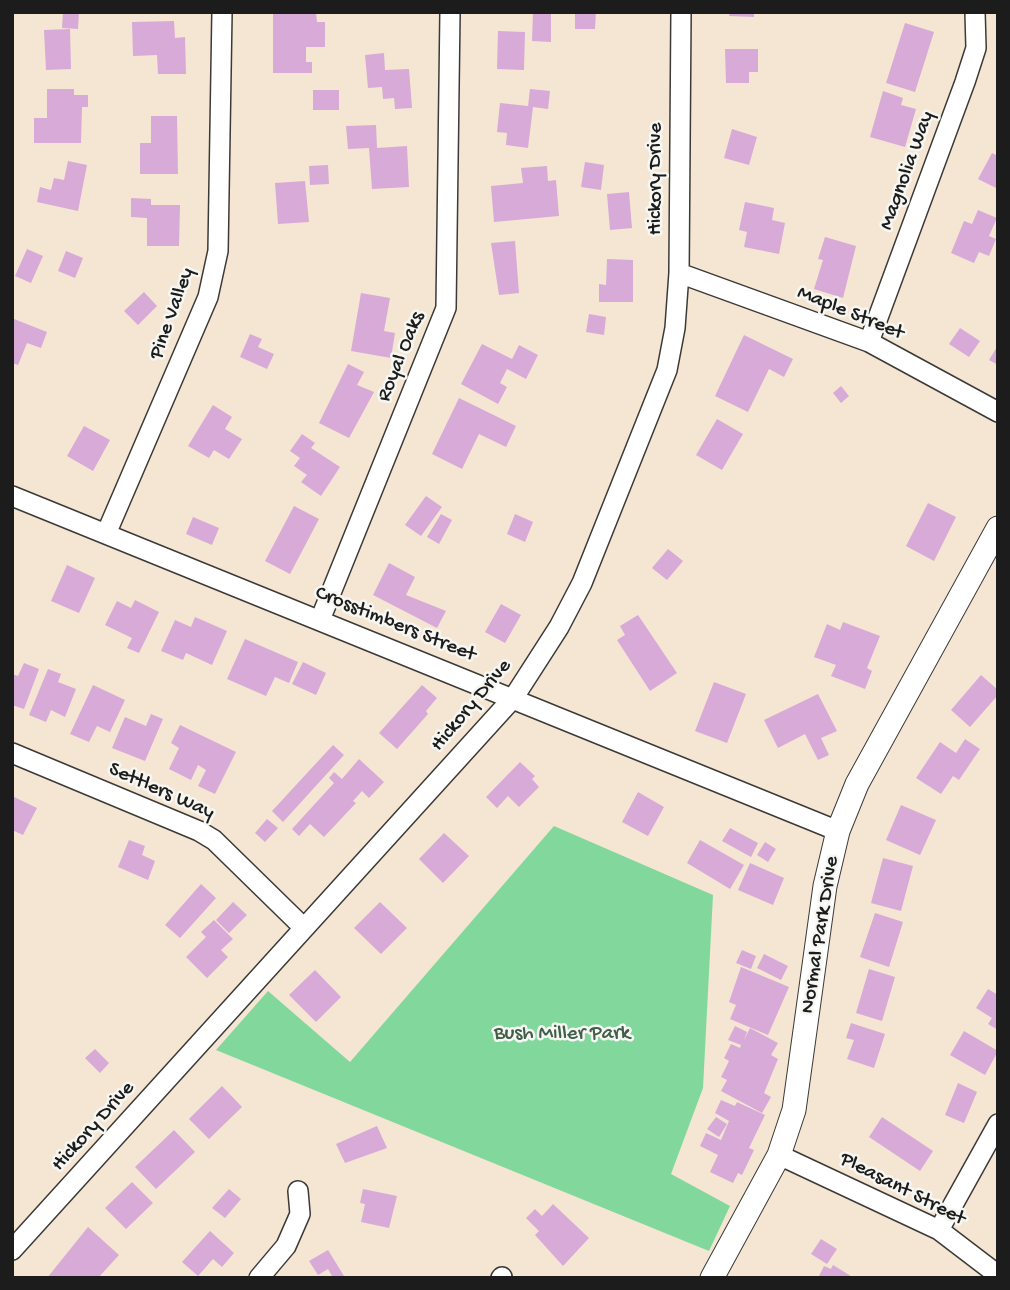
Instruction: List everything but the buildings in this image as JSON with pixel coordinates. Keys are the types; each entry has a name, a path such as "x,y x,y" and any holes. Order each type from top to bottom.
{"street":[{"name":"Pine Valley","path":"106,534 208,297 218,251 222,12"},
{"name":"Royal Oaks","path":"320,620 446,308 450,12"},
{"name":"Hickory Drive","path":"12,1250 514,697 559,626 582,583 653,412 667,370 675,328 679,273 681,12"},
{"name":"Magnolia Way","path":"869,342 976,48 975,12"},
{"name":"Maple Street","path":"679,273 869,342 998,412"},
{"name":"Crosstimbers Street","path":"12,496 514,697 838,831"},
{"name":"Normal Park Drive","path":"712,1278 779,1155 794,1110 825,886 838,831 857,783 998,527"},
{"name":"Settlers Way","path":"12,753 199,831 214,840 304,928"},
{"path":"939,1230 998,1124"},
{"name":"Pleasant Street","path":"779,1155 939,1230 998,1275"},
{"path":"259,1278 286,1245 300,1214 298,1191"}],"green space":[{"name":"Bush Miller Park","path":"554,826 713,895 703,1088 671,1174 730,1206 709,1251 216,1050 268,991 350,1062"}]}
